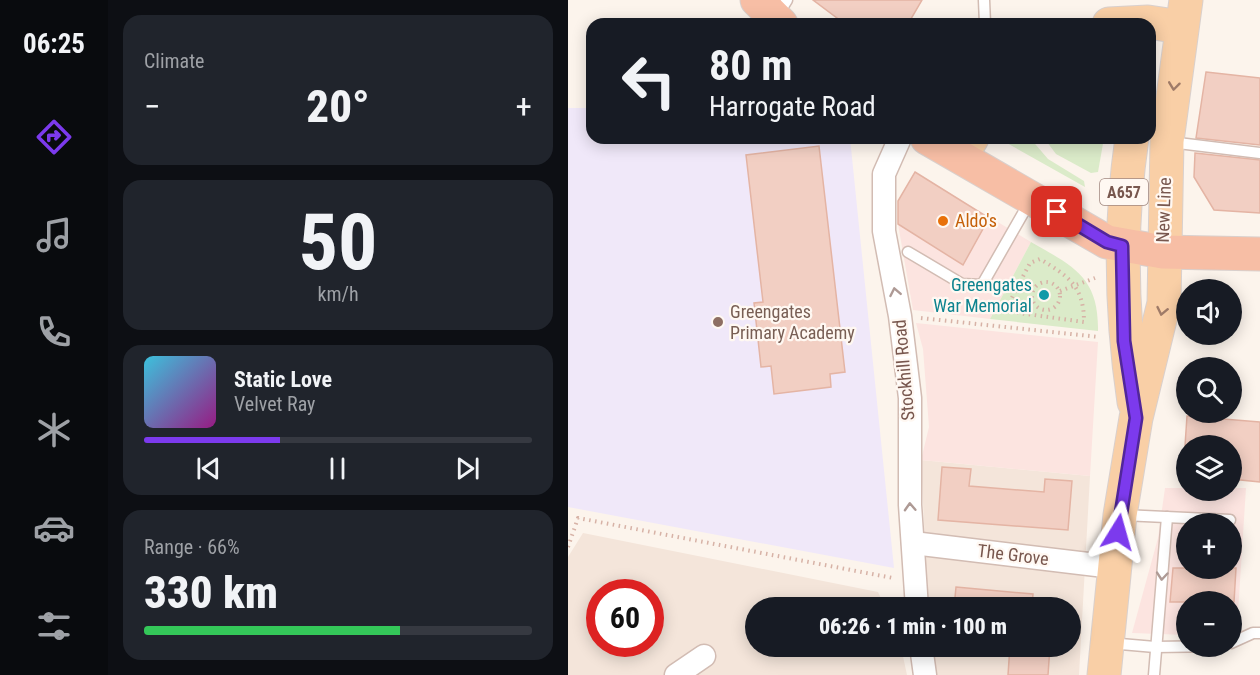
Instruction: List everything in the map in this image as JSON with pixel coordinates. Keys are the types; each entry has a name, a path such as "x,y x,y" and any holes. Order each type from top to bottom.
{"highway":[{"path":"967,147 1031,198 1107,242 1163,252 1260,254"}],"main road":[{"path":"1150,15 1184,14"},
{"name":"New Line","path":"1104,675 1120,514 1136,418 1164,303 1163,252 1167,141 1184,14"},
{"name":"New Line","path":"1131,144 1125,188 1122,246 1124,341 1136,418"}],"street":[{"name":"Stockhill Road","path":"897,144 887,162 883,187 884,231 900,316 910,398 910,505 916,597"},
{"name":"The Grove","path":"913,543 1113,567"},
{"path":"676,675 704,656"},
{"path":"923,657 925,675"}],"lane":[{"path":"984,0 985,18"},
{"path":"1167,141 1260,153"},
{"path":"908,252 961,284 982,285 1031,198"},
{"path":"1120,514 1176,517"},
{"path":"1154,675 1167,517"},
{"path":"1242,638 1253,633 1260,633"},
{"path":"1106,643 1176,647"}],"path":[{"path":"1040,259 1076,285 1082,297 1084,322 1005,312 1030,263 1040,259"},
{"path":"1060,291 1095,278"},
{"path":"1042,283 1056,285 1060,291 1060,299 1056,306 1049,309 1043,309 1034,301 1033,294 1042,283"},
{"path":"1005,312 1034,301"},
{"path":"900,316 1103,337"},
{"path":"568,547 578,518 914,583"}],"shaded area":[{"name":"Greengates Primary Academy","path":"568,108 586,108 586,144 851,144 894,568 568,507"},
{"path":"915,172 1031,242 990,319 913,310 898,224 898,201"},
{"path":"916,323 1098,342 1090,476 921,460 929,427 923,349"},
{"path":"921,460 1090,476 1081,639 1081,597 928,597"},
{"path":"1165,488 1176,488 1176,501 1242,501 1242,488 1246,488 1242,550 1242,513 1176,513 1176,579 1240,579 1239,591 1176,591 1176,635 1132,633 1158,538"},
{"path":"583,533 878,592 880,597 745,597 745,657 903,657 907,675 568,675 568,557"},
{"path":"933,657 1080,657 1079,675 934,675"}],"green space":[{"path":"1009,144 1035,144 1048,159 1084,181 1085,187"},
{"path":"1048,144 1103,144 1098,172 1091,173 1056,154"},
{"path":"1031,242 1059,258 1081,275 1094,298 1098,331 990,319"}],"building":[{"path":"813,0 922,0 912,18 837,18"},
{"path":"1206,72 1260,78 1260,145 1196,138"},
{"path":"819,146 845,372 830,374 831,387 774,394 771,366 761,367 754,303 763,302 746,155"},
{"path":"1195,153 1260,160 1260,213 1214,210 1194,177"},
{"name":"Aldo's","path":"915,172 989,218 963,265 898,224 898,201"},
{"path":"1260,422 1260,482 1242,480 1242,435 1186,435 1187,423"},
{"path":"942,467 971,469 969,486 1044,492 1045,479 1072,481 1068,530 938,520"},
{"path":"1173,568 1176,568 1176,579 1235,579 1235,591 1176,591 1176,602 1170,602"},
{"path":"956,587 1033,594 1033,597 955,597"},
{"path":"1009,657 1049,657 1048,675 1008,675"}],"place":[{"name":"Aldo's","path":"943,221"},
{"name":"Greengates War Memorial","path":"1044,295"},
{"name":"Greengates Primary Academy","path":"718,322"}],"route":[{"path":"1057,212 1107,242 1122,246 1124,341 1136,418 1118,532"}]}
